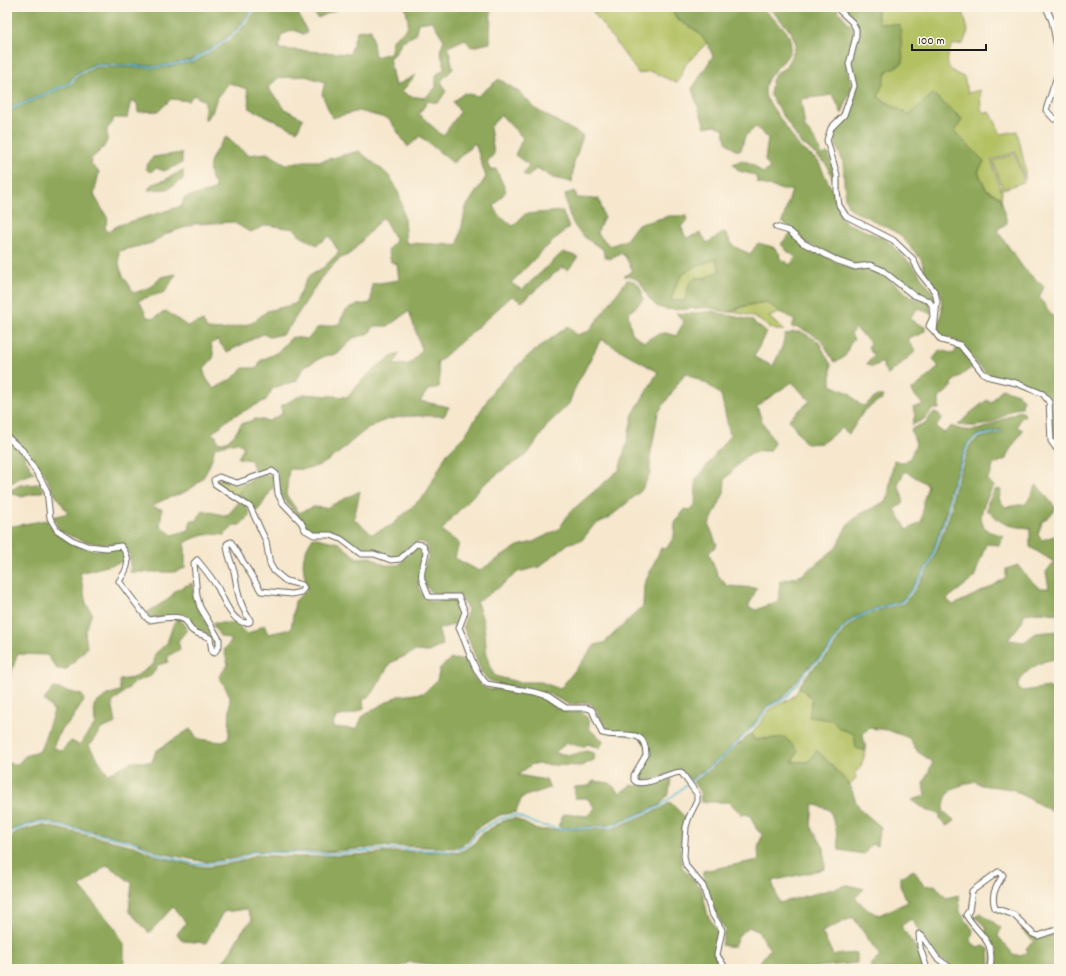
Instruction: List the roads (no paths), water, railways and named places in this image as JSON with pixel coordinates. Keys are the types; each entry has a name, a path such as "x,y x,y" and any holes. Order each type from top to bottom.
{"street":[{"path":"839,7 856,29 856,36 849,64 854,86 844,116 831,128 827,140 837,175 839,205 846,216 893,240 913,259 919,272 935,292 937,301 934,331"},
{"path":"1046,7 1052,21 1059,56"},
{"path":"1059,70 1046,110 1054,119 1059,118"},
{"path":"776,226 789,231 803,243 838,261 855,267 870,265 882,270 913,295 929,301 932,305 933,317 929,326 941,340 960,345 983,373 990,377 1016,383 1043,394 1049,402 1051,441 1059,452"},
{"path":"7,437 23,450 43,483 47,491 50,518 57,530 72,540 87,546 107,548 121,546 126,552 128,564 127,570 119,581 146,618 149,620 180,618 186,621 191,630 197,634 204,634 210,638 212,652 214,653 219,646 219,639 204,614 197,596 194,563 197,560 218,588 226,606 241,622 247,624 250,620 239,601 233,569 227,552 227,544 231,542 261,591 292,594 301,592 304,588 302,585 286,581 274,571 270,564 266,540 250,507 216,484 214,480 219,477 237,483 272,471 276,474 278,494 282,502 301,522 306,530 314,535 331,535 341,539 361,554 374,554 390,560 400,559 416,544 423,545 426,552 421,569 421,580 429,597 459,597 465,612 459,628 466,641 481,679 487,684 548,696 566,708 587,708 592,710 602,733 615,736 630,734 639,737 643,743 646,755 634,775 634,780 636,782 648,781 672,773 681,772 692,786 697,794 697,802 689,817 686,827 684,856 686,866 703,886 711,912 722,930 717,955 726,969"},
{"path":"990,969 992,956 989,942 976,930 966,915 969,910 972,891 998,872 1003,875 996,885 993,895 995,908 1014,915 1033,934 1038,936 1059,930"},
{"path":"1059,890 1059,900"},
{"path":"927,969 920,947 919,934 937,958 952,969"}],"waterway":[{"path":"7,111 70,83 75,76 95,65 160,67 192,61 222,43 238,30 256,7"},
{"path":"690,782 723,757 755,725 770,706 787,697 806,671 828,652 842,629 854,619 877,609 902,602 910,593 930,563 948,512 951,491 968,444 978,436 1001,432"},
{"path":"7,839 12,831 40,822 135,843 159,855 196,864 238,860 253,852 326,854 392,849 456,851 469,844 477,832 500,819 515,815 539,825 561,829 611,827 661,806 687,784"}]}
